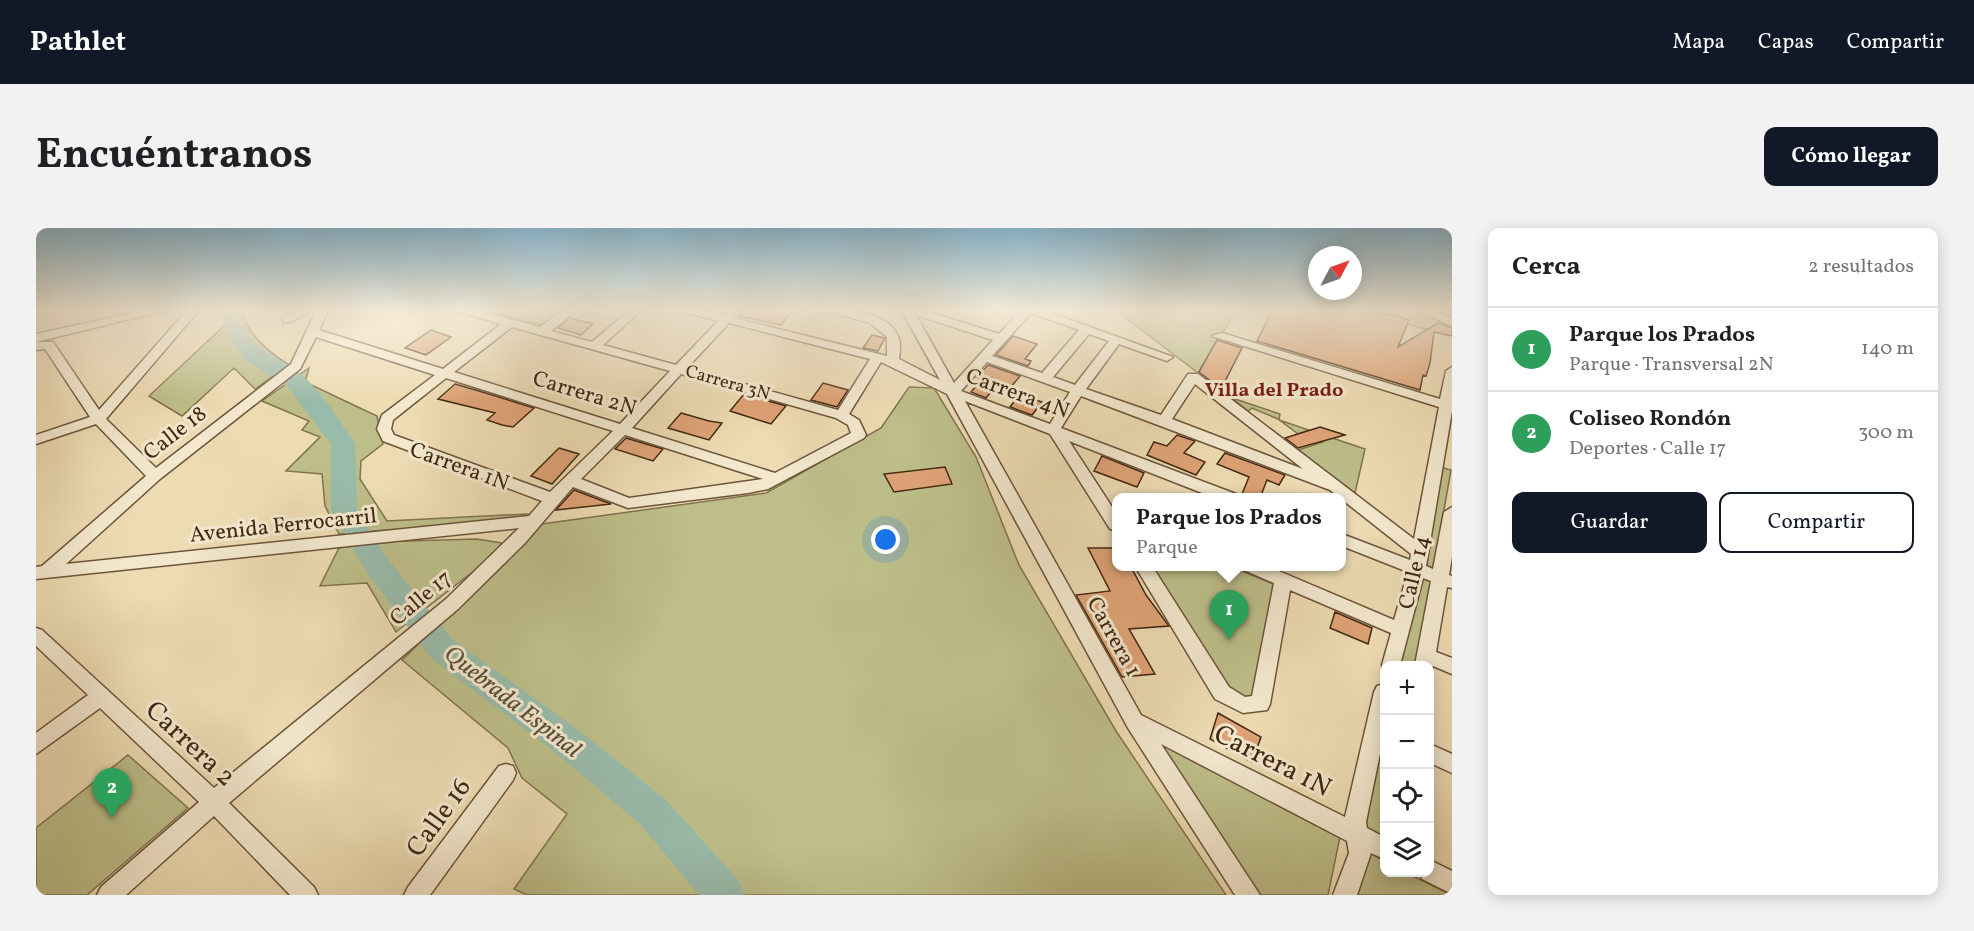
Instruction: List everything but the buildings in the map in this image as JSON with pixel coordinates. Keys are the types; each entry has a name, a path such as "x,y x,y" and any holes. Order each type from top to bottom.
{"street":[{"path":"36,440 98,419 167,340"},
{"name":"Calle 18","path":"39,575 155,476 296,366 309,340"},
{"name":"Carrera 2N","path":"339,340 773,477"},
{"path":"446,373 489,340"},
{"name":"Carrera 3N","path":"573,340 848,419"},
{"path":"595,346 602,340"},
{"name":"Calle 17","path":"109,895 214,802 452,604 535,521 552,499 623,429 707,340"},
{"name":"Carrera 4N","path":"818,340 893,361 953,392 1218,493"},
{"path":"893,340 893,361"},
{"name":"Carrera 1","path":"925,340 1135,722 1248,895"},
{"path":"953,392 1001,340"},
{"path":"1044,379 1077,340"},
{"path":"1112,509 1054,429 1078,390 1116,340"},
{"path":"1120,340 1167,357"},
{"path":"1232,340 1449,406"},
{"path":"39,342 49,345 98,419 155,476"},
{"path":"984,357 1164,421 1333,486"},
{"path":"571,480 628,503 763,485 773,477 856,438 859,430 848,419 877,358"},
{"name":"Calle 14","path":"1392,661 1417,569 1449,406 1452,371"},
{"name":"Carrera 1N","path":"446,373 387,418 384,429 388,438 552,499"},
{"path":"1164,421 1193,377 1342,493"},
{"path":"1346,496 1420,552"},
{"name":"Calle 14","path":"1425,661 1447,581 1452,514"},
{"name":"Avenida Ferrocarril","path":"39,575 535,521"},
{"path":"1346,542 1447,581"},
{"path":"1146,571 1222,693 1243,705 1260,704 1283,580"},
{"path":"1260,571 1399,629"},
{"name":"Carrera 2","path":"36,635 214,802 306,895"},
{"path":"1434,663 1452,666"},
{"path":"36,745 100,697"},
{"path":"1345,895 1373,844 1382,715"},
{"name":"Carrera 1N","path":"1135,722 1373,844"},
{"path":"1434,755 1452,764"},
{"name":"Calle 16","path":"416,895 506,773"},
{"path":"1434,873 1452,883"}],"green space":[{"path":"209,340 258,340 289,365 255,389 234,368 182,416 149,396"},
{"path":"1155,340 1218,340 1198,373"},
{"path":"309,368 305,382 377,416 383,444 361,461 360,479 387,521 527,514 521,519 339,534 325,506 322,474 286,471 320,437 302,430 309,421 262,401"},
{"path":"909,387 934,388 976,457 1019,565 1116,731 1226,895 527,895 514,889 567,814 522,778 508,748 402,660 542,524 766,493 881,428"},
{"path":"1232,398 1280,414 1279,420 1252,408 1248,411"},
{"path":"1280,420 1365,449 1355,493 1298,450 1323,442 1307,431 1298,434"},
{"path":"1440,467 1451,470 1433,572 1422,568"},
{"path":"477,539 508,544 396,632 367,583 320,586 339,548 373,542"},
{"path":"1149,571 1242,571 1273,584 1254,699 1229,692"},
{"path":"1420,577 1434,582 1419,661 1400,661"},
{"path":"1155,736 1341,832 1328,895 1260,895"},
{"path":"1380,742 1380,836 1360,826"},
{"path":"128,755 188,808 87,895 36,895 36,828"},
{"path":"1370,853 1380,859 1380,877 1415,877 1451,895 1355,895"}],"waterway":[{"name":"Quebrada Espinal","path":"243,340 253,355 295,381 343,444 344,510 376,564 442,649 569,743 653,812 725,895"}],"place":[{"name":"Parque los Prados","path":"1229,640"},
{"name":"Coliseo Rondón","path":"112,818"}],"district":[{"name":"Villa del Prado","path":"1274,389"}]}
